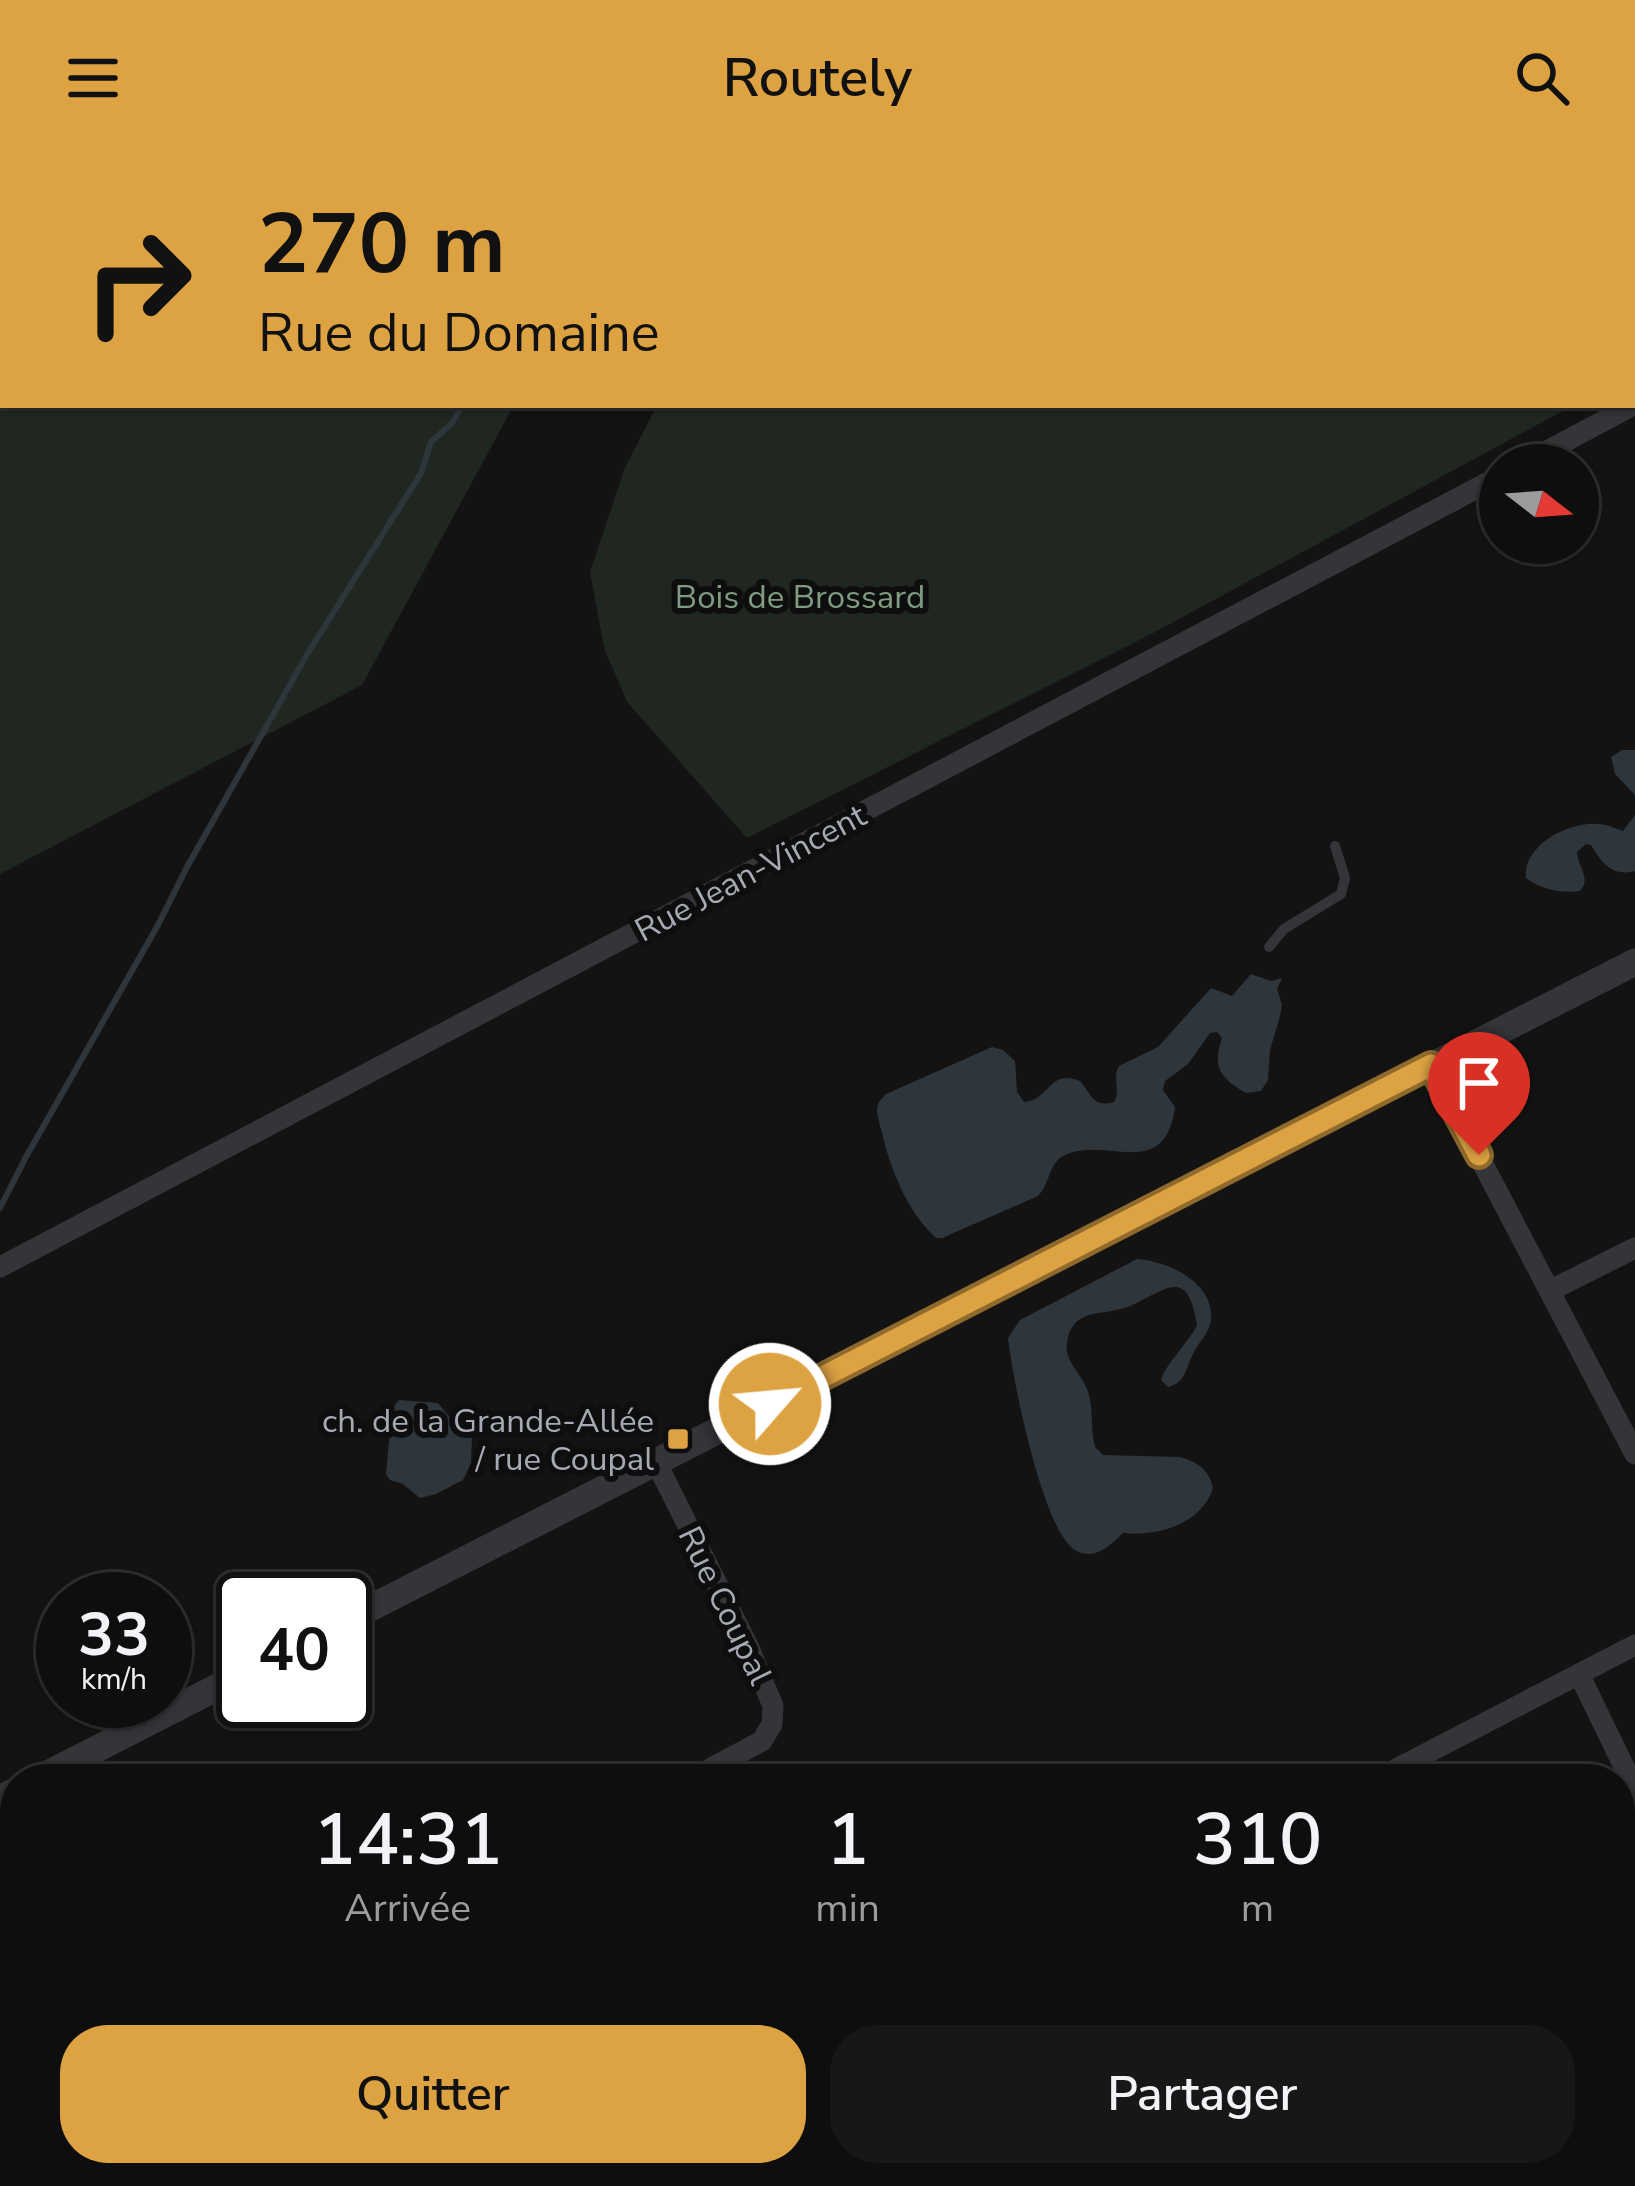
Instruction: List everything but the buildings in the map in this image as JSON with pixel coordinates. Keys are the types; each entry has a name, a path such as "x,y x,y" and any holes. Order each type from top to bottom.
{"street":[{"path":"1560,444 1628,408"},
{"name":"Rue Jean-Vincent","path":"0,1267 1479,487"},
{"path":"372,1608 1635,962"},
{"path":"1431,1065 1635,1454"},
{"path":"1551,1290 1635,1249"},
{"name":"Rue Coupal","path":"656,1462 773,1706 772,1724 757,1745 720,1764"},
{"path":"1406,1764 1635,1645"},
{"path":"1579,1674 1623,1764"},
{"path":"67,1764 216,1688"}],"lane":[{"path":"1269,947 1284,929 1341,894 1345,878 1335,846"}],"green space":[{"path":"0,408 512,408 362,685 0,874"},
{"name":"Bois de Brossard","path":"655,408 1568,408 1502,444 1479,444 1479,456 1155,632 747,838 627,702 604,648 590,572 624,470"}],"shaded area":[{"path":"1622,750 1635,750 1635,795 1615,774 1611,757"},
{"path":"1635,815 1635,871 1614,870 1586,844 1577,852 1584,877 1580,891 1552,890 1526,878 1532,854 1552,836 1593,824 1623,831"},
{"path":"1251,974 1271,981 1282,978 1277,989 1280,1016 1268,1080 1261,1091 1246,1093 1224,1077 1218,1064 1222,1038 1217,1032 1210,1033 1188,1064 1165,1081 1163,1090 1175,1107 1160,1143 1134,1152 1086,1150 1063,1156 1038,1196 942,1238 936,1238 916,1215 894,1173 880,1125 877,1107 886,1094 992,1047 1015,1061 1017,1092 1024,1102 1056,1081 1070,1078 1080,1081 1097,1102 1114,1102 1119,1066 1158,1047 1211,988 1232,996"},
{"path":"1137,1259 1174,1269 1197,1284 1210,1306 1210,1324 1182,1378 1168,1387 1161,1380 1163,1374 1197,1325 1186,1293 1170,1288 1075,1323 1067,1349 1088,1392 1095,1447 1103,1455 1186,1459 1205,1471 1213,1488 1199,1511 1177,1526 1123,1533 1102,1550 1082,1553 1063,1537 1041,1485 1008,1338 1020,1320"},
{"path":"399,1400 438,1403 452,1420 470,1430 471,1463 463,1480 420,1498 390,1480 386,1474 392,1409"}],"waterway":[{"path":"0,1208 305,658 421,473 431,442 461,408"}],"place":[{"name":"ch. de la Grande-Allée / rue Coupal","path":"678,1439"}],"route":[{"path":"770,1404 1431,1065 1479,1155"}]}
